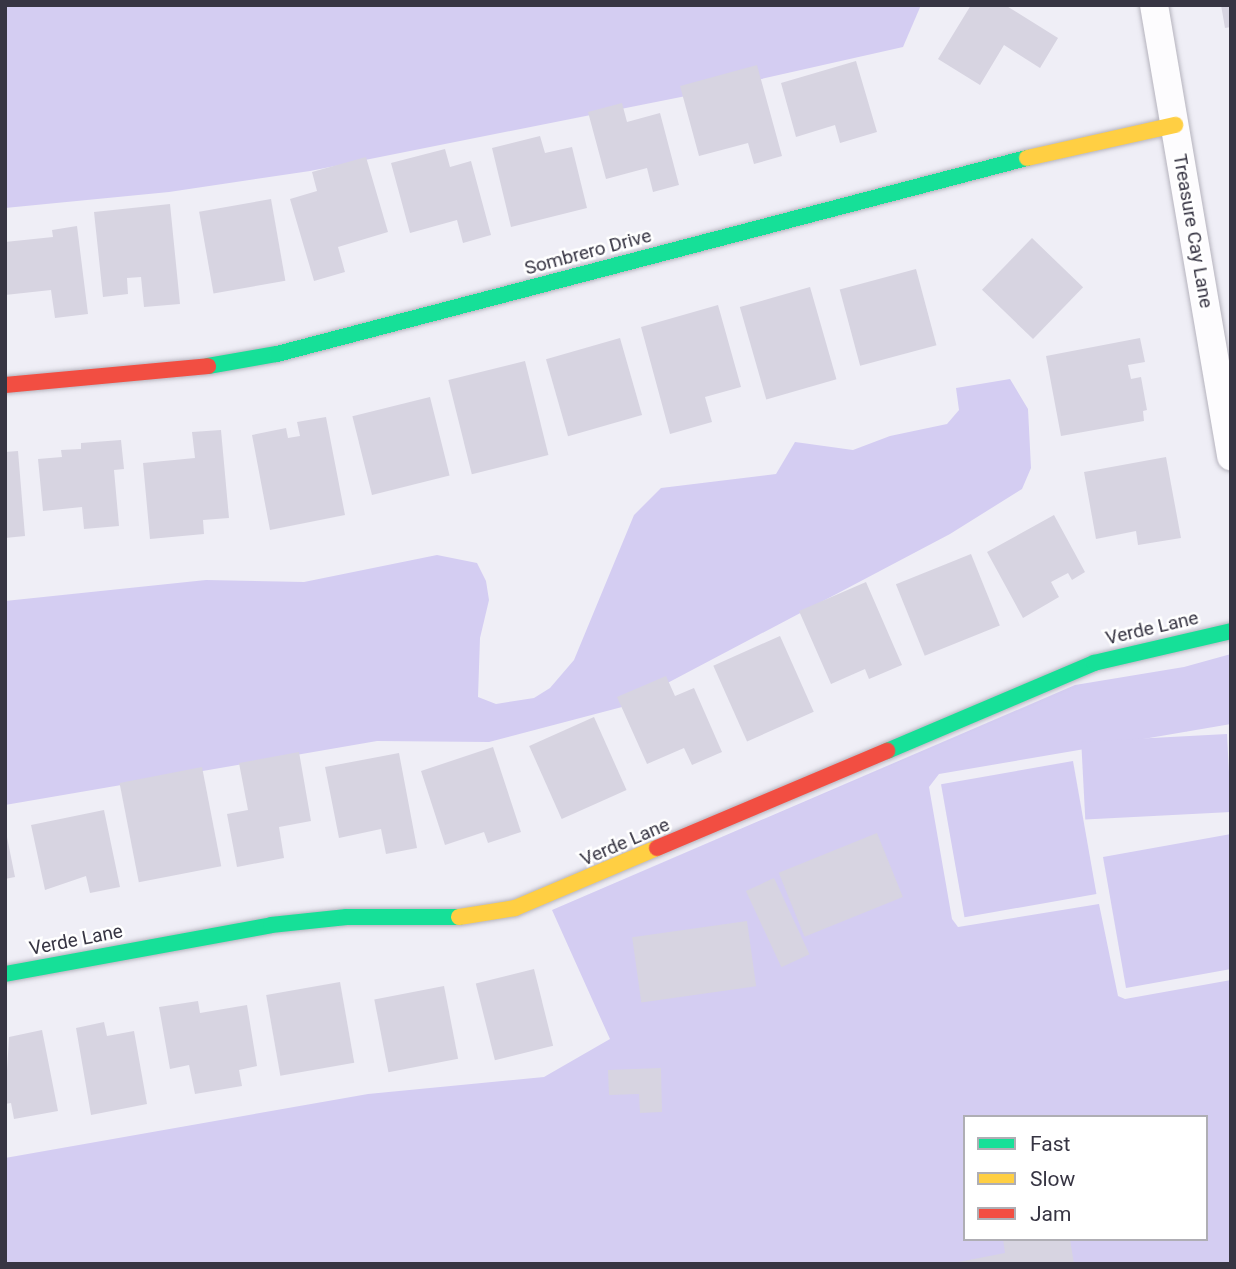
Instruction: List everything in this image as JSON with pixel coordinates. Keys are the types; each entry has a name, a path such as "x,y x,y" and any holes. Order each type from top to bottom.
{"street":[{"name":"Treasure Cay Lane","path":"1154,5 1231,456"},
{"name":"Sombrero Drive","path":"5,385 211,366 277,354 1002,164 1175,125"},
{"name":"Verde Lane","path":"5,974 296,921 444,919 515,908 1094,663 1231,631"}],"shaded area":[{"path":"5,5 921,5 903,47 686,96 310,171 169,192 5,208"},
{"path":"1010,379 1028,409 1031,468 1022,489 950,534 622,707 489,742 377,741 5,805 5,601 206,580 304,582 437,555 477,563 486,581 489,600 480,638 478,697 496,704 534,698 550,688 574,660 634,515 661,488 776,474 795,442 853,450 890,436 947,424 959,410 956,388"},
{"path":"1231,654 1231,724 939,774 929,787 952,919 958,927 1099,904 1118,996 1125,999 1231,980 1231,1264 5,1264 5,1158 368,1094 544,1077 610,1039 552,910 1075,685 1184,667"},
{"path":"1227,734 1231,812 1085,820 1081,742"},
{"path":"1073,761 1096,894 964,917 941,784"},
{"path":"1231,834 1231,969 1126,988 1103,857"}],"building":[{"path":"971,5 1005,5 1058,38 1040,68 1004,45 980,85 938,59"},
{"path":"1221,5 1231,5 1231,27 1225,28"},
{"path":"856,61 877,132 840,143 835,125 796,137 781,83"},
{"path":"757,65 782,156 754,164 748,143 699,156 680,86"},
{"path":"622,103 627,122 660,113 679,185 653,192 647,168 606,179 588,112"},
{"path":"540,136 545,153 572,147 587,208 511,227 492,148"},
{"path":"445,149 450,167 471,161 491,235 463,243 457,220 410,233 391,163"},
{"path":"366,157 388,232 338,247 345,272 314,281 290,199 317,191 312,172"},
{"path":"271,199 285,281 214,293 199,212"},
{"path":"170,204 180,304 144,307 141,277 127,278 128,294 103,297 94,212"},
{"path":"77,226 88,314 55,318 51,290 5,295 5,242 53,237 52,230"},
{"path":"1032,238 1083,287 1033,339 982,290"},
{"path":"916,269 936,345 860,366 840,289"},
{"path":"810,287 836,379 766,399 740,307"},
{"path":"718,305 741,387 705,397 712,422 670,434 641,327"},
{"path":"620,338 642,415 568,436 546,359"},
{"path":"1140,338 1145,362 1128,365 1131,379 1141,377 1147,410 1143,411 1144,421 1061,436 1046,356"},
{"path":"525,361 548,455 472,474 448,380"},
{"path":"430,397 450,476 372,495 352,416"},
{"path":"326,417 345,515 270,530 252,435 286,428 288,438 300,436 297,422"},
{"path":"221,430 229,518 203,520 204,534 150,539 143,463 195,458 192,432"},
{"path":"121,440 124,469 114,470 119,526 84,529 82,507 43,511 38,459 62,457 61,450 81,449 81,443"},
{"path":"18,451 25,536 5,538 5,452"},
{"path":"1166,457 1181,538 1138,545 1136,531 1096,539 1084,472"},
{"path":"1054,515 1085,572 1072,580 1068,573 1051,582 1059,597 1023,618 987,552"},
{"path":"971,554 1000,625 925,656 896,584"},
{"path":"866,582 902,665 869,679 865,669 831,684 799,611"},
{"path":"780,636 814,712 747,742 713,666"},
{"path":"666,676 675,696 694,688 722,752 692,765 684,748 647,764 617,697"},
{"path":"594,717 627,790 562,819 529,746"},
{"path":"493,747 521,832 488,843 484,832 445,845 421,771"},
{"path":"299,752 311,821 279,827 284,858 237,867 227,814 248,810 239,763"},
{"path":"399,753 417,848 386,854 381,829 339,838 325,767"},
{"path":"202,767 221,866 139,882 120,783"},
{"path":"104,810 120,887 90,893 86,876 45,890 31,825"},
{"path":"5,827 15,877 5,879"},
{"path":"877,833 903,897 805,937 779,873"},
{"path":"774,878 809,954 781,967 746,891"},
{"path":"747,921 756,986 641,1003 632,937"},
{"path":"534,969 553,1046 495,1060 476,984"},
{"path":"340,982 354,1063 280,1076 266,995"},
{"path":"444,986 458,1059 388,1072 374,1000"},
{"path":"198,1001 200,1013 247,1005 257,1066 239,1070 242,1086 195,1094 189,1065 170,1069 159,1007"},
{"path":"104,1022 107,1036 134,1031 147,1104 91,1115 76,1028"},
{"path":"42,1030 58,1111 14,1119 11,1103 5,1104 9,1037"},
{"path":"661,1068 662,1112 640,1113 639,1094 609,1095 608,1070"},
{"path":"1003,1241 1070,1241 1074,1264 948,1264 1005,1253"}],"traffic: fast":[{"path":"208,366 277,354 1027,158"},
{"path":"887,751 1094,663 1231,631"},
{"path":"5,974 271,925 347,917 459,917"}],"traffic: slow":[{"path":"1027,158 1175,125"},
{"path":"459,917 515,908 657,848"}],"traffic: jam":[{"path":"5,385 208,366"},
{"path":"657,848 887,751"}]}
